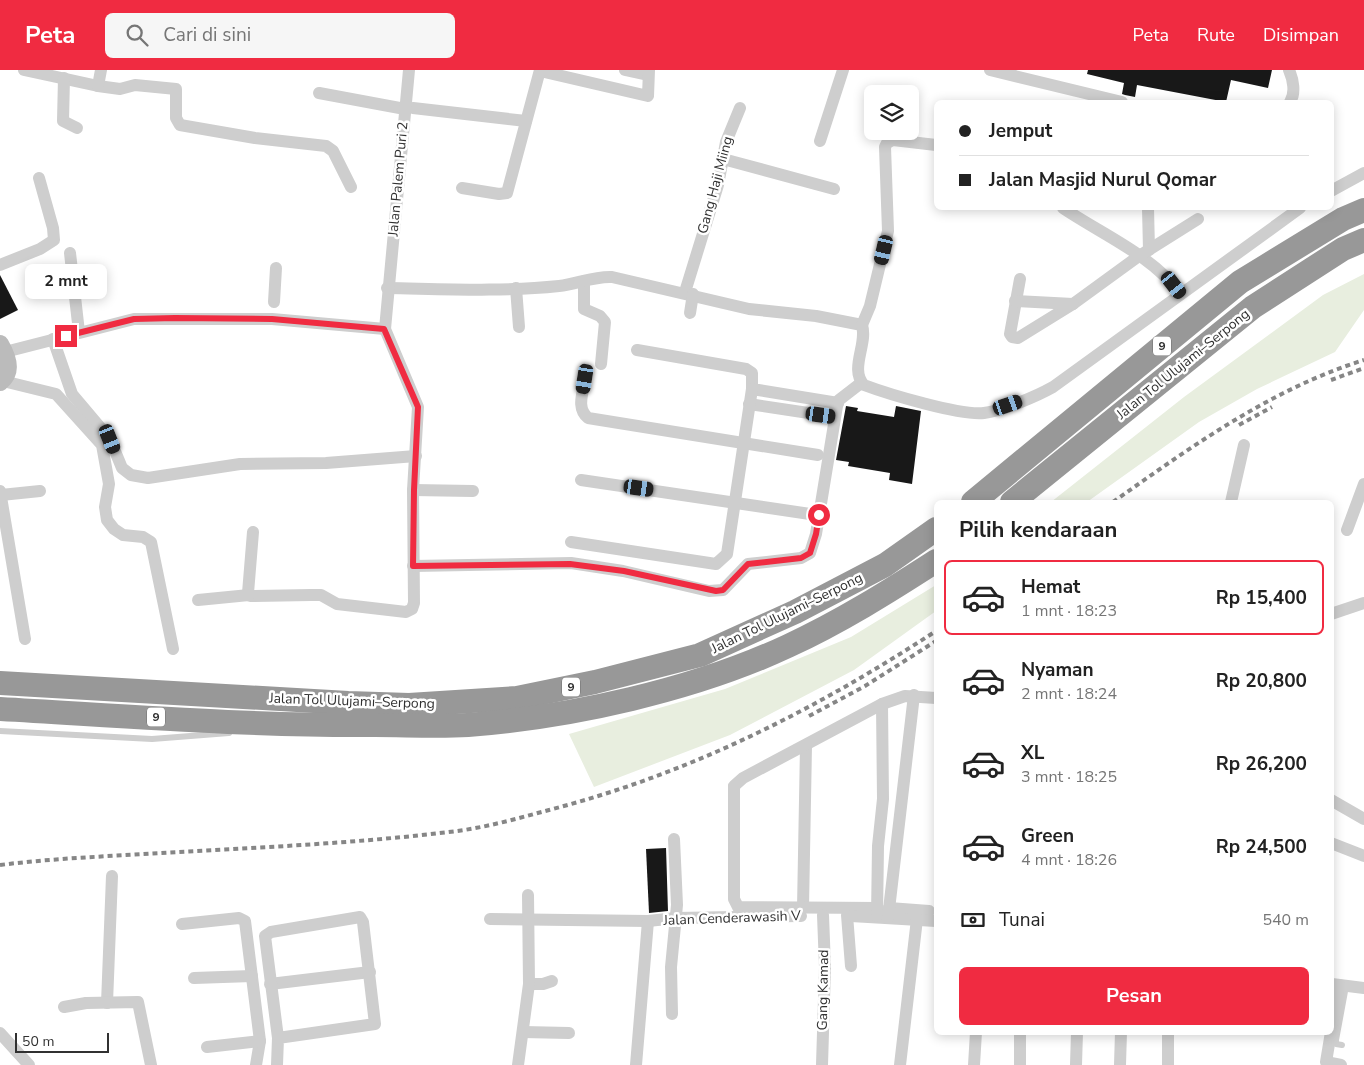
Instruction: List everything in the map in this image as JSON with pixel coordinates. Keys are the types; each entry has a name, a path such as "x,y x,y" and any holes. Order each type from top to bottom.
{"highway":[{"name":"Jalan Tol Ulujami–Serpong","path":"975,500 1240,282 1343,219 1364,210"},
{"name":"Jalan Tol Ulujami–Serpong","path":"1014,500 1253,307 1343,249 1364,240"},
{"name":"Jalan Tol Ulujami–Serpong","path":"0,683 392,704 517,698 595,682 700,655 794,612 885,565 934,530"},
{"name":"Jalan Tol Ulujami–Serpong","path":"0,709 313,726 466,725 569,712 655,692 726,670 788,646 874,602 934,562"}],"street":[{"path":"24,70 120,89 135,85 176,89 176,118 180,125 255,138 326,146 333,151 351,187"},
{"path":"98,86 101,70"},
{"name":"Jalan Palem Puri 2","path":"384,329 387,288 409,108 409,70"},
{"path":"462,188 499,194 507,193 540,70 648,96 648,73 625,70"},
{"path":"820,141 843,70"},
{"path":"990,70 1114,100"},
{"path":"1288,70 1293,79 1291,100"},
{"path":"64,78 62,121 76,128"},
{"path":"319,93 409,108 526,121"},
{"name":"Gang Haji Miing","path":"690,313 689,293 733,121 740,108"},
{"path":"861,383 858,371 865,333 862,325 870,306 888,231 885,147 888,141 898,140 934,145"},
{"path":"723,159 834,189"},
{"path":"1334,189 1364,173"},
{"path":"0,265 40,249 54,240 39,178"},
{"path":"1067,210 1144,252 1168,277 1180,293"},
{"path":"1144,252 1148,210"},
{"path":"861,383 872,388 954,410 985,413 1039,395 1297,210"},
{"path":"1020,279 1010,334 1012,337 1018,338 1073,304 1144,252 1198,219"},
{"path":"70,254 79,332"},
{"path":"273,311 276,268"},
{"path":"387,288 561,286 612,277 689,293 749,309 816,316 862,325"},
{"path":"584,281 584,309 600,316 605,322 601,364"},
{"path":"516,288 519,326"},
{"path":"1015,301 1073,304"},
{"path":"173,649 151,542 143,537 123,535 114,529 107,520 105,507 109,484 102,445 56,394 1,382 7,370 3,348 53,339 134,319 273,311 384,329 418,407 414,490 414,603 412,609 406,612 337,604 321,595 311,594 249,595 198,600"},
{"path":"53,339 72,394 110,439 122,468 131,475 148,478 240,464 326,463 416,456"},
{"path":"571,542 716,564 727,554 752,389 752,373 746,368 637,350"},
{"path":"585,379 581,407 582,413 588,418 818,454"},
{"path":"413,566 570,564 624,571 708,591 723,590 748,564 801,558 810,553 816,534 838,403 861,383"},
{"path":"752,389 838,403"},
{"path":"749,404 835,417"},
{"path":"1231,500 1244,445"},
{"path":"581,480 810,514"},
{"path":"1347,530 1364,484"},
{"path":"414,490 473,491"},
{"path":"26,639 1,493 40,491"},
{"path":"249,595 253,532"},
{"path":"1334,613 1364,603"},
{"path":"934,698 914,695 905,696 882,704 743,778 734,786 736,905 741,908 803,908 883,913 934,912"},
{"path":"883,913 893,869 914,695"},
{"path":"882,704 883,799 878,846 883,913"},
{"path":"803,908 806,746"},
{"path":"883,799 902,801"},
{"path":"1334,802 1364,819"},
{"path":"672,1014 671,967 677,905 674,839"},
{"path":"1334,844 1364,856"},
{"path":"879,868 893,869"},
{"path":"107,1003 112,876"},
{"path":"518,1065 528,984 528,895"},
{"name":"Jalan Cenderawasih V","path":"490,919 528,921 648,921 676,918 883,913 934,920"},
{"name":"Gang Kamad","path":"822,1065 825,966 823,915"},
{"path":"846,915 851,966"},
{"path":"277,1065 278,1038 265,939 267,933 356,917 360,918 363,922 375,1024 278,1038"},
{"path":"182,924 224,919 243,919 245,921 260,1041 256,1065"},
{"path":"900,1065 917,919"},
{"path":"636,1065 648,921"},
{"path":"270,984 370,972"},
{"path":"194,978 252,976"},
{"path":"528,984 543,984 552,981"},
{"path":"1334,1014 1339,985 1364,988"},
{"path":"64,1008 86,1003 138,1002 151,1065"},
{"path":"523,1032 569,1033"},
{"path":"0,1033 29,1065"},
{"path":"974,1065 976,1035"},
{"path":"1020,1035 1020,1065"},
{"path":"1076,1035 1076,1065"},
{"path":"1120,1065 1121,1035"},
{"path":"1168,1035 1168,1065"},
{"path":"1330,1035 1326,1062 1340,1065"},
{"path":"207,1047 260,1041"},
{"path":"0,1046 14,1049"}],"lane":[{"path":"255,731 313,726"},
{"path":"0,731 152,739 235,732"},
{"path":"1339,985 1336,1044 1342,1045"}],"green space":[{"path":"1364,274 1364,310 1335,352 1257,389 1199,422 1090,500 1054,500 1184,397 1323,295"},
{"path":"934,586 934,612 854,670 730,735 594,787 569,734 725,689 851,637"}],"building":[{"path":"1088,70 1272,70 1268,88 1231,80 1226,100 1216,100 1137,85 1135,97 1122,94 1124,83 1087,74"},
{"path":"0,275 18,310 0,319"},
{"path":"846,406 858,408 857,411 894,417 896,406 921,411 912,484 889,480 890,473 848,466 849,462 836,460"},
{"path":"666,848 668,911 649,913 646,849"}],"railway":[{"path":"1116,500 1202,441 1264,403 1330,372 1364,360"},
{"path":"1331,380 1364,368"},
{"path":"1239,425 1272,407"},
{"path":"0,865 71,858 379,839 457,831 503,822 601,795 652,778 750,737 844,688 934,632"},
{"path":"809,716 865,686 934,642"}],"route":[{"path":"66,336 134,319 175,318 272,319 355,328 384,329 418,407 413,566 570,564 624,571 708,591 716,591 723,590 748,564 801,558 810,553 819,515"}]}
